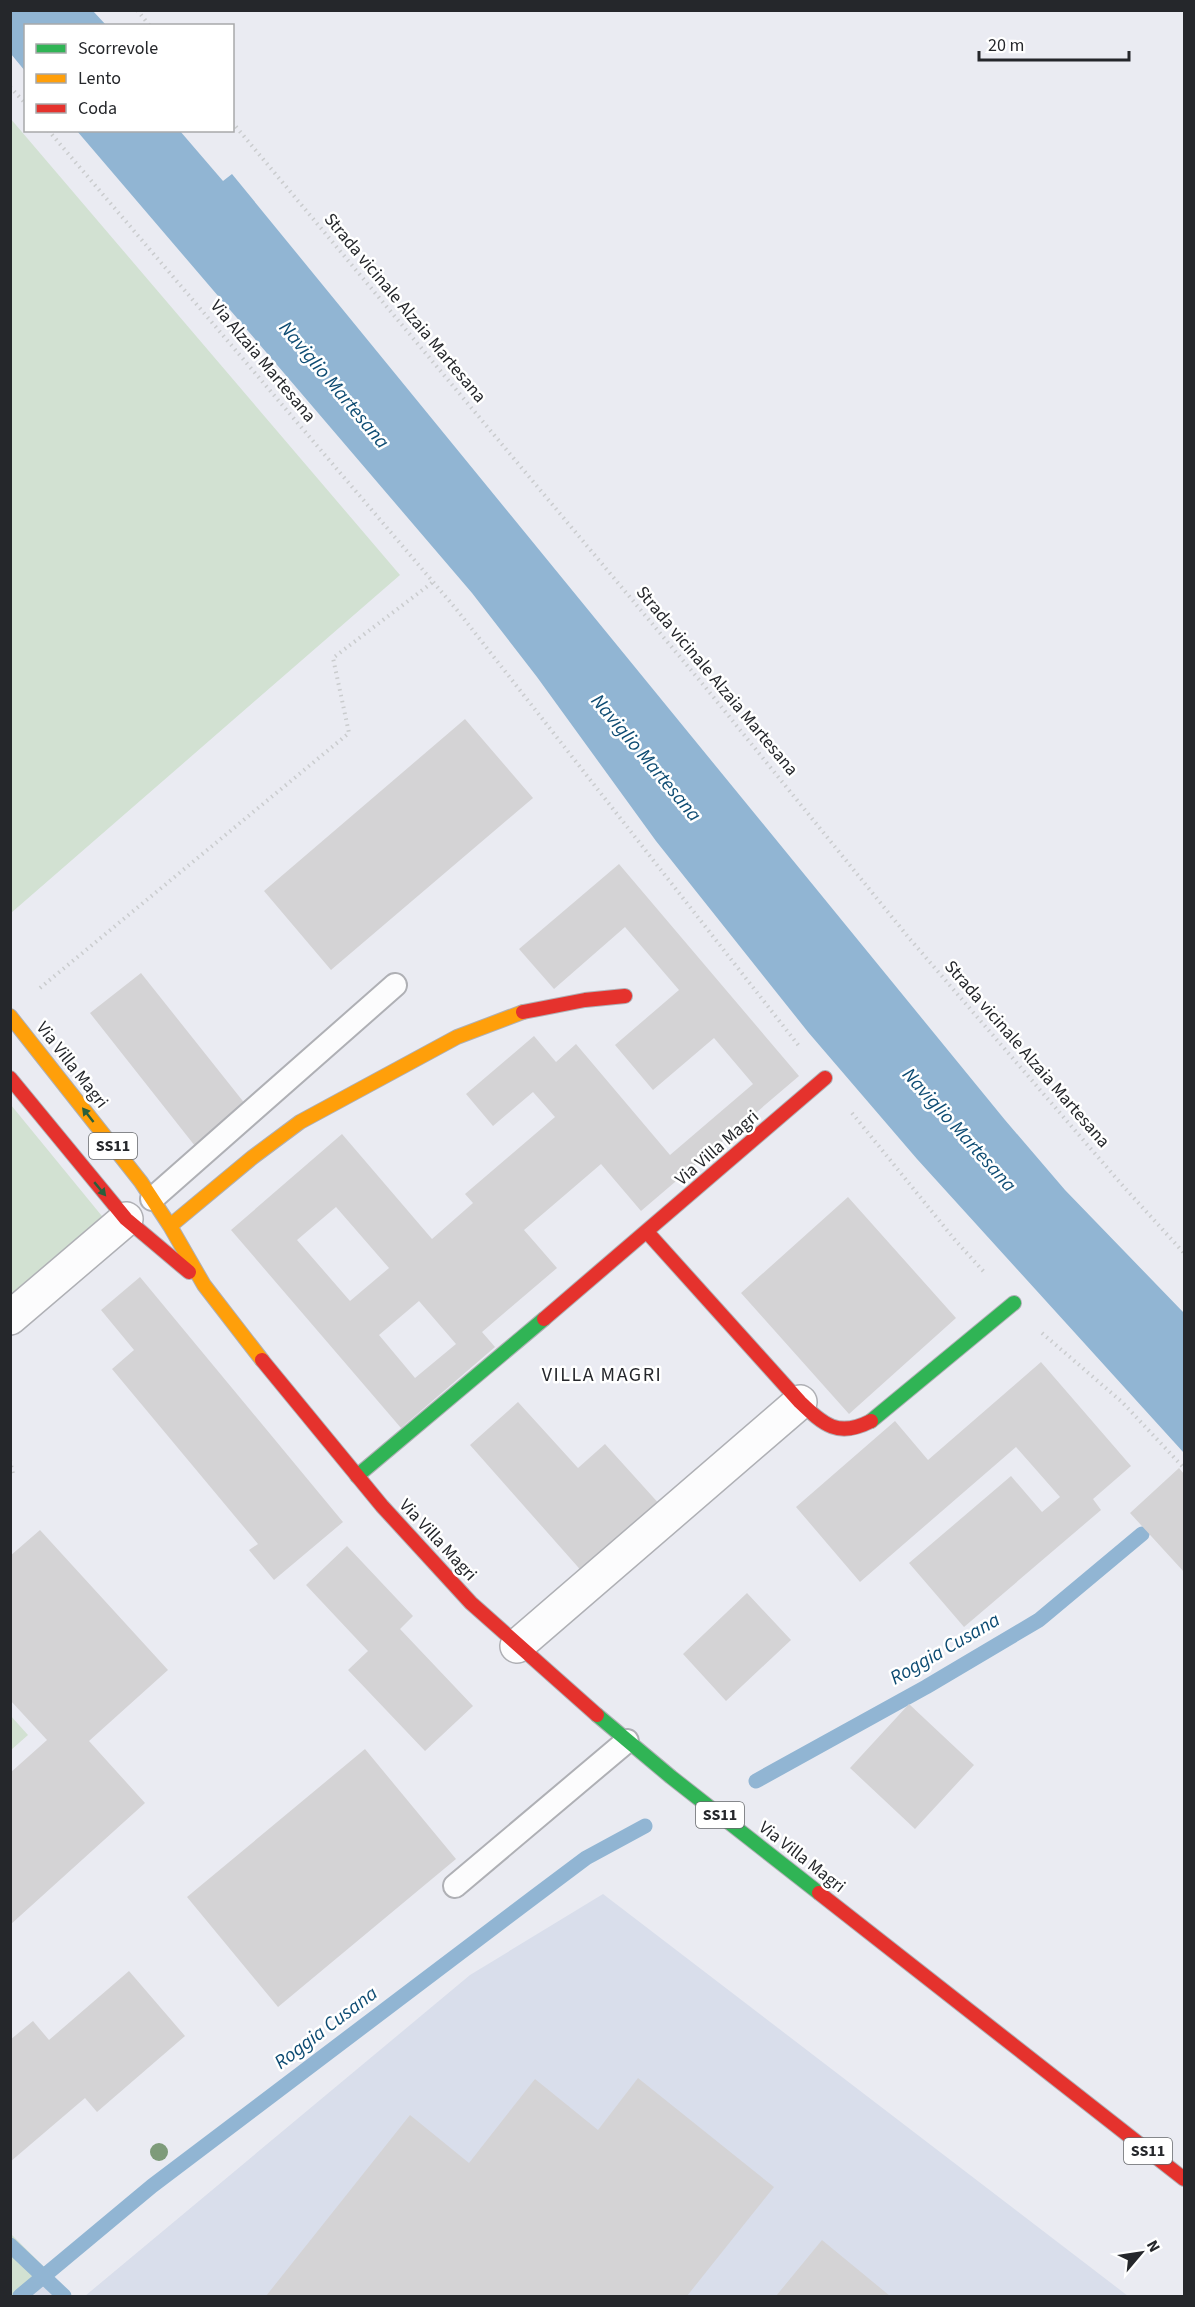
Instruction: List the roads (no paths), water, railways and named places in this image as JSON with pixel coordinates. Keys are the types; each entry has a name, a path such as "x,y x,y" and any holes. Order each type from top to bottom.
{"main road":[{"path":"170,1226 253,1157 300,1122 457,1037 523,1012 585,1000 625,996"},
{"name":"Via Villa Magri","path":"10,1016 152,1199 204,1285 281,1385 445,1576 517,1646 627,1741 1185,2179"},
{"name":"Via Villa Magri","path":"10,1078 126,1219 204,1285"},
{"name":"Via Villa Magri","path":"357,1476 647,1232 825,1078"},
{"path":"647,1232 800,1402 821,1421 842,1431 853,1430 865,1425 1014,1304"}],"street":[{"path":"10,1318 126,1219"},
{"path":"517,1646 800,1402"}],"lane":[{"path":"152,1199 395,985"},
{"path":"455,1886 627,1741"}],"water":[{"path":"10,11 93,11 105,24 24,24 24,70 11,54"},
{"name":"Naviglio Martesana","path":"78,132 181,132 223,181 232,174 1005,1120 1065,1190 1184,1313 1184,1453 917,1159 808,1032 656,841 537,677 472,593"}],"waterway":[{"name":"Roggia Cusana","path":"756,1781 926,1687 1039,1620 1142,1534"},
{"name":"Roggia Cusana","path":"20,2296 152,2186 534,1897 586,1858 645,1826"},
{"path":"10,2245 64,2296"}],"district":[{"name":"VILLA MAGRI","path":"602,1375"}]}
